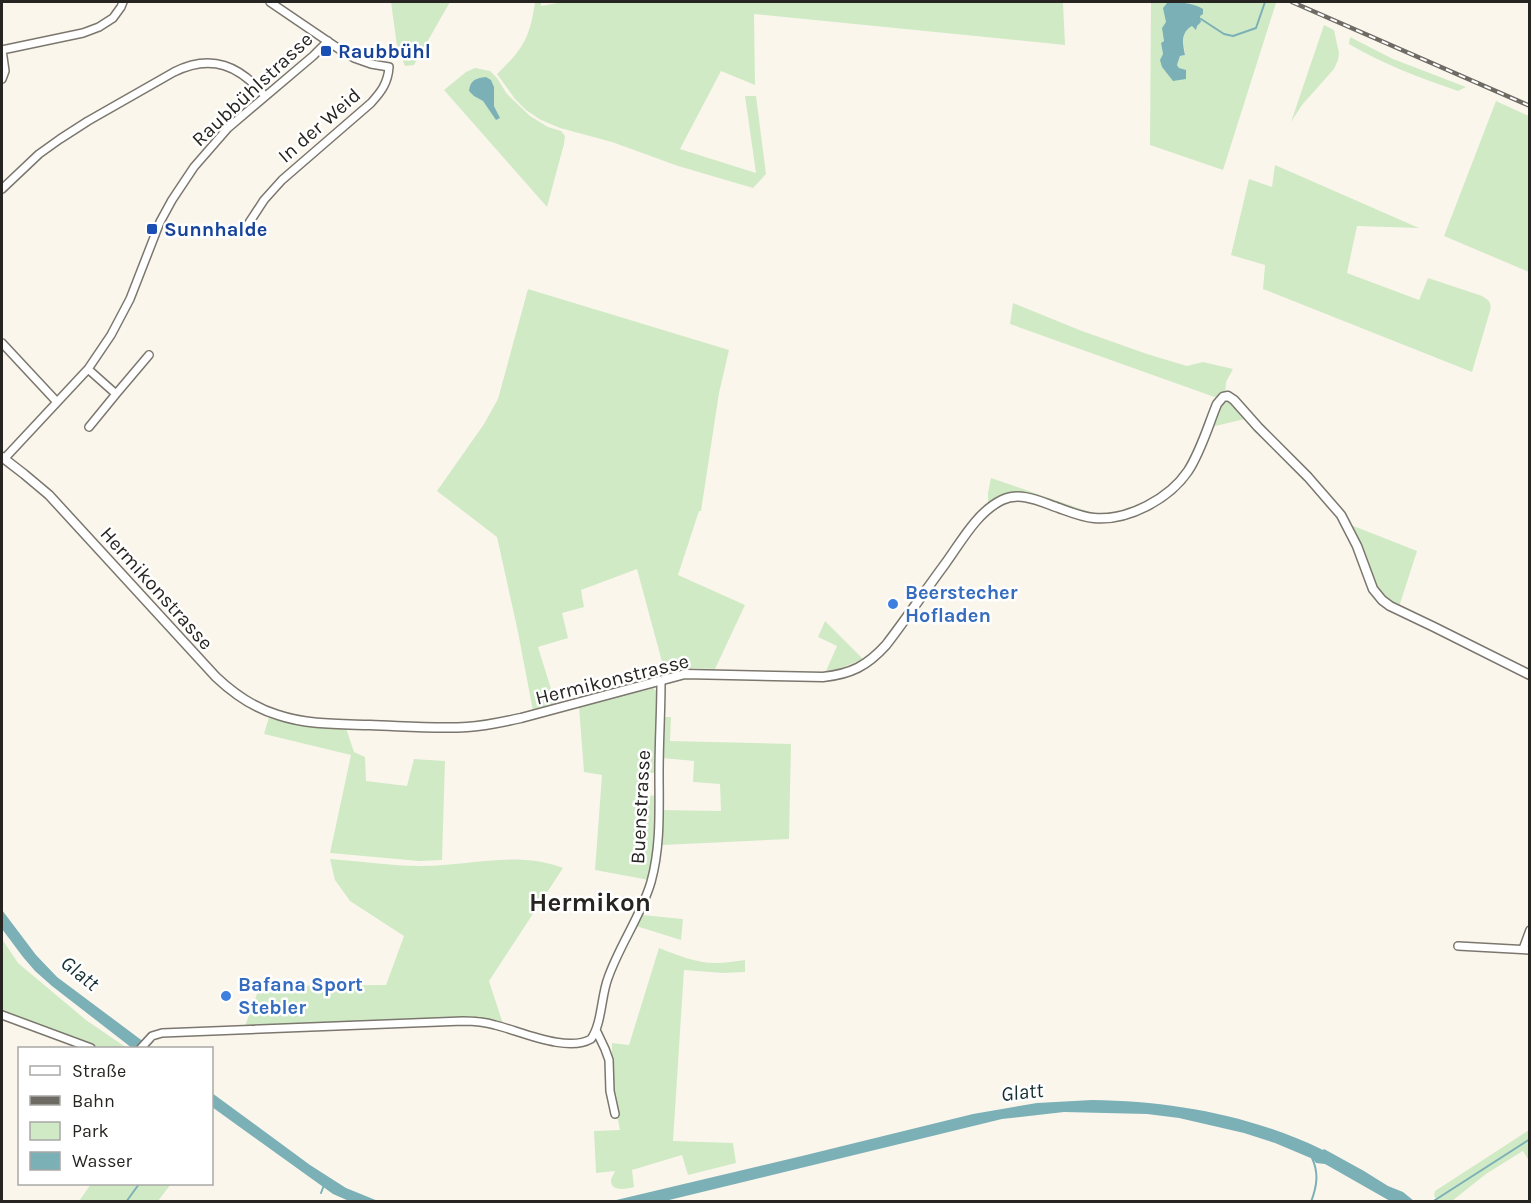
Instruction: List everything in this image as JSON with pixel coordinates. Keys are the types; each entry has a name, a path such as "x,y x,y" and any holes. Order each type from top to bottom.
{"street":[{"path":"2,79 5,71 2,50 83,33 99,27 112,18 123,2"},
{"path":"270,2 328,41"},
{"name":"Raubbühlstrasse","path":"3,458 88,369 111,335 130,299 160,222 183,182 216,140 314,56 328,41"},
{"name":"In der Weid","path":"245,229 264,200 282,180 383,90 389,67 354,58 328,41"},
{"path":"2,189 39,154 75,129 189,65 207,63 236,69 265,96"},
{"path":"2,343 57,402"},
{"path":"89,427 149,355"},
{"path":"88,369 116,394"},
{"name":"Hermikonstrasse","path":"3,458 49,495 216,677 243,699 292,720 468,727 521,718 685,674 823,677 851,672 874,658 886,645 974,525 996,504 1011,497 1028,497 1094,518 1107,518 1138,510 1162,497 1188,470 1217,404 1220,399 1228,396 1334,506 1352,534 1370,582 1382,600 1530,675"},
{"name":"Buenstrasse","path":"596,1030 607,981 616,956 644,901 656,860 659,834 661,681"},
{"path":"1458,946 1526,950 1530,930"},
{"path":"2,1016 88,1047"},
{"path":"142,1047 152,1036 162,1033 463,1021 486,1023 540,1039 578,1043 591,1039 596,1030"},
{"path":"596,1030 609,1060 610,1091 615,1114"}],"green space":[{"path":"391,2 450,2 414,65 405,66 397,46"},
{"path":"535,2 541,2 541,6 563,2 1063,2 1065,45 754,14 755,85 721,71 680,149 756,173 745,96 756,96 766,174 753,188 678,166 612,142 560,128 541,120 526,110 497,74 524,42 531,25"},
{"path":"1151,2 1168,2 1164,41 1161,43 1162,67 1167,71 1179,68 1177,65 1180,56 1185,55 1184,35 1188,28 1201,22 1198,13 1192,8 1176,2 1276,3 1223,170 1150,145"},
{"path":"1324,25 1334,30 1339,53 1338,60 1334,69 1302,105 1291,122"},
{"path":"1350,37 1393,59 1466,87 1458,91 1402,70 1349,44"},
{"path":"475,68 490,71 507,94 530,116 548,127 561,131 565,136 547,207 444,90 466,72","holes":["479,78 494,87 494,106 499,118 496,119 483,101 469,91 472,83"]},
{"path":"1496,101 1529,116 1529,272 1444,236"},
{"path":"1275,165 1419,228 1357,226 1347,273 1419,300 1428,278 1488,300 1491,306 1490,311 1472,372 1263,289 1265,265 1231,255 1249,179 1272,187"},
{"path":"528,289 729,350 719,393 701,511 699,511 678,575 745,605 715,669 693,668 665,673 637,569 581,590 584,607 562,613 568,638 538,647 556,705 533,711 497,537 437,491 484,424 498,399"},
{"path":"1013,303 1082,331 1187,366 1203,362 1233,369 1226,382 1225,395 1249,418 1207,428 1220,399 1010,324"},
{"path":"991,478 1107,518 1019,496 988,510"},
{"path":"1346,523 1417,551 1398,610 1382,600"},
{"path":"825,621 863,659 839,669 826,671 837,646 818,637"},
{"path":"652,687 658,693 656,773 639,773 638,794 656,796 655,855 649,880 595,870 602,775 584,772 579,707"},
{"path":"269,717 300,724 346,728 354,752 365,757 366,781 407,786 414,759 445,761 442,860 419,861 330,853 351,755 264,734"},
{"path":"664,717 671,717 670,741 791,744 789,839 662,845 662,810 721,811 720,784 693,782 694,761 662,758"},
{"path":"330,859 422,866 510,859 546,863 563,868 489,981 503,1024 474,1018 245,1026 260,986 386,985 404,936 350,901 335,880"},
{"path":"642,915 683,919 681,940 636,926"},
{"path":"2,939 18,963 86,1020 126,1047 98,1047 2,1013"},
{"path":"659,948 701,962 719,963 745,960 745,972 684,970 673,1141 733,1143 736,1163 688,1175 682,1155 632,1170 634,1187 620,1189 612,1184 611,1180 615,1171 596,1173 594,1131 620,1130 612,1090 612,1043 629,1045"},
{"path":"1529,1130 1529,1161 1523,1151 1486,1174 1452,1201 1438,1201 1434,1196 1435,1191"},
{"path":"90,1185 170,1185 158,1201 79,1201"}],"water":[{"path":"1168,2 1186,3 1203,9 1203,14 1200,16 1201,22 1196,30 1192,26 1184,35 1185,55 1180,56 1177,65 1186,70 1186,79 1173,81 1162,67 1160,60 1163,54 1161,43 1164,41 1162,28 1166,22 1163,8"},
{"path":"486,77 491,80 494,87 494,106 500,118 496,120 483,101 469,91 474,80"},
{"name":"Glatt","path":"2,910 36,955 57,977 151,1047 131,1047 52,986 35,971 2,929"},
{"path":"213,1094 310,1165 346,1188 378,1201 349,1201 333,1194 213,1108"},
{"name":"Glatt","path":"1092,1100 1181,1107 1239,1119 1268,1128 1324,1149 1388,1186 1403,1192 1414,1201 1390,1201 1325,1164 1316,1163 1313,1159 1275,1143 1244,1133 1179,1118 1147,1114 1064,1112 1002,1119 665,1201 612,1201 973,1114 1037,1103"}],"waterway":[{"path":"1201,19 1224,34 1233,36 1256,28 1265,2"},
{"path":"1432,1202 1530,1139"},
{"path":"1311,1202 1316,1180 1316,1169 1312,1158"},
{"path":"126,1202 138,1185"},
{"path":"321,1193 324,1185"}],"railway":[{"path":"1292,2 1530,106"}],"place":[{"name":"Raubbühl","path":"326,51"},
{"name":"Sunnhalde","path":"152,229"},
{"name":"Beerstecher Hofladen","path":"893,604"},
{"name":"Bafana Sport Stebler","path":"226,996"}],"district":[{"name":"Hermikon","path":"590,902"}]}
